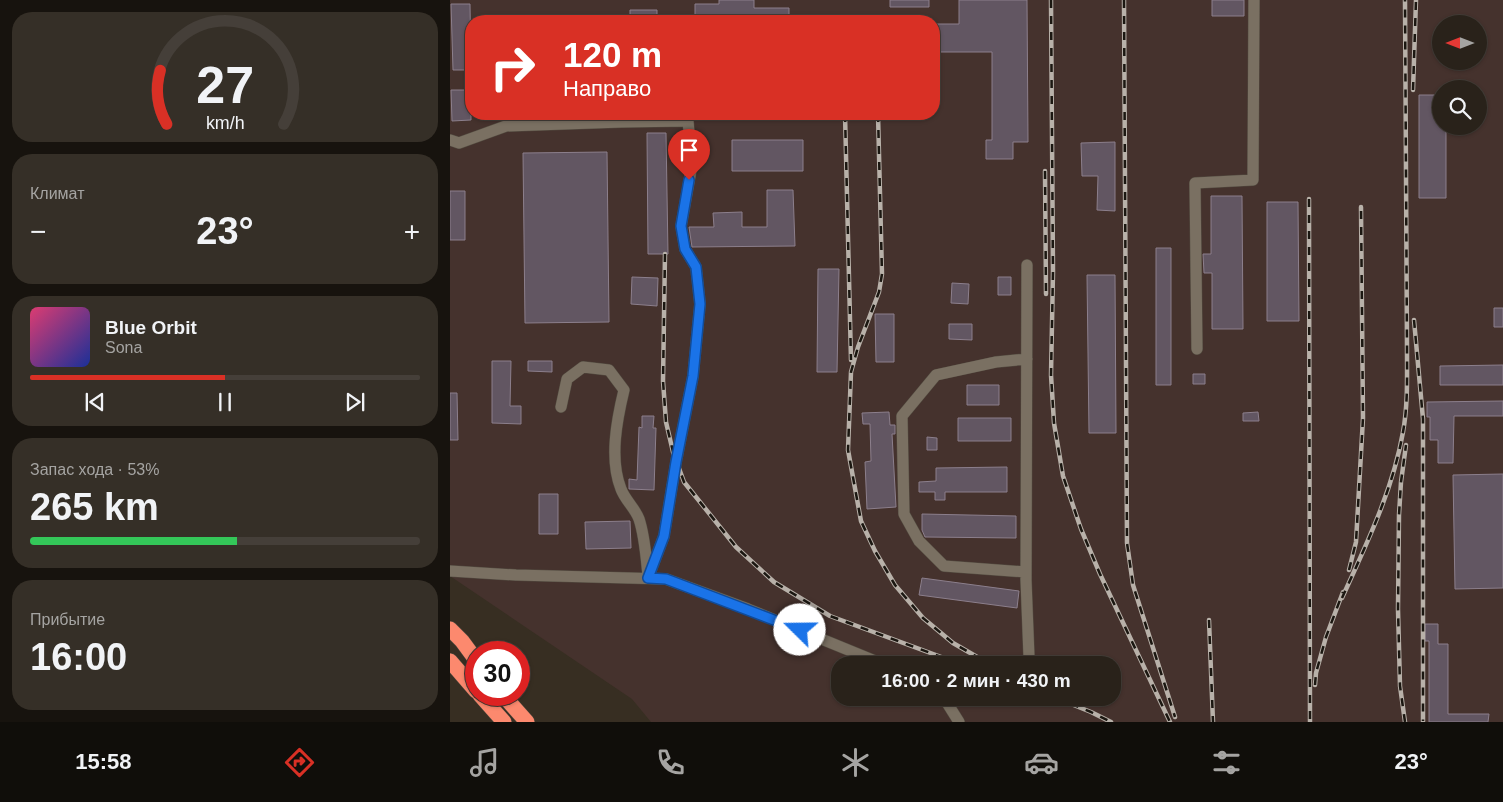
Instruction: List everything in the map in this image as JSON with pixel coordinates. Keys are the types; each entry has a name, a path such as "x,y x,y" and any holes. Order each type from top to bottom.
{"highway":[{"path":"450,629 465,645"},
{"path":"450,661 465,678"},
{"path":"490,706 504,722"},
{"path":"513,706 527,722"}],"street":[{"path":"1197,349 1195,183 1253,180 1254,0"},
{"path":"450,140 459,143 506,126 688,121 692,165 681,226 685,249 696,267 700,304 693,376 664,536 648,578"},
{"path":"1027,266 1026,572 1029,656"},
{"path":"1026,572 944,566 918,541 904,514 902,416 936,375 996,362 1027,359"},
{"path":"561,407 567,379 583,367 609,370 624,390 616,421 615,466 621,489 638,517 645,546 648,578"},
{"path":"451,572 666,579 863,656"},
{"path":"450,620 462,641"},
{"path":"949,706 959,722"}],"shaded area":[{"path":"450,0 1503,0 1503,722 651,722 632,699 450,576"}],"building":[{"path":"719,0 754,0 754,8 789,8 789,15 695,15 695,4 719,4"},
{"path":"890,0 929,0 929,7 890,7"},
{"path":"959,0 1027,0 1028,142 1013,142 1013,159 986,159 986,140 992,140 992,52 940,52 940,24 959,24"},
{"path":"1212,0 1244,0 1244,16 1212,16"},
{"path":"451,4 470,4 470,15 465,15 465,70 453,70"},
{"path":"630,10 657,10 657,15 630,15"},
{"path":"451,90 465,90 465,120 471,120 452,121"},
{"path":"1419,95 1432,95 1432,135 1446,135 1446,198 1419,198"},
{"path":"647,133 666,133 668,254 648,254"},
{"path":"732,140 803,140 803,171 732,171"},
{"path":"1115,142 1115,211 1097,210 1098,176 1082,176 1081,143"},
{"path":"607,152 609,322 525,323 523,153"},
{"path":"767,190 793,190 795,246 692,247 689,227 714,227 713,213 742,212 742,227 767,227"},
{"path":"450,191 465,191 465,240 450,240"},
{"path":"1211,196 1242,196 1243,329 1212,329 1212,273 1204,273 1203,254 1211,254"},
{"path":"1267,202 1298,202 1299,321 1267,321"},
{"path":"1156,248 1171,248 1171,385 1156,385"},
{"path":"818,269 839,269 837,372 817,372"},
{"path":"1087,275 1115,275 1116,433 1089,433"},
{"path":"632,277 658,278 657,306 631,304"},
{"path":"998,277 1011,277 1011,295 998,295"},
{"path":"952,283 969,284 968,304 951,303"},
{"path":"1494,308 1503,308 1503,327 1494,327"},
{"path":"875,314 894,314 894,362 876,362"},
{"path":"949,324 972,324 972,340 949,339"},
{"path":"492,361 511,361 510,406 521,406 521,424 492,423"},
{"path":"528,361 552,361 552,372 528,371"},
{"path":"1503,365 1503,385 1440,385 1440,366"},
{"path":"1193,374 1205,374 1205,384 1193,384"},
{"path":"967,385 999,385 999,405 967,405"},
{"path":"450,393 457,393 458,440 450,440"},
{"path":"1503,401 1503,416 1454,416 1453,463 1438,463 1438,440 1430,440 1430,417 1427,417 1427,402"},
{"path":"889,412 890,425 895,425 895,434 892,434 896,507 867,509 865,462 871,461 870,424 863,424 862,413"},
{"path":"1258,412 1259,421 1243,421 1243,413"},
{"path":"642,416 654,416 653,428 656,428 654,490 629,489 629,479 637,480 639,427 642,428"},
{"path":"958,418 1011,418 1011,441 958,441"},
{"path":"927,437 937,438 937,450 927,450"},
{"path":"1007,467 1007,492 945,492 945,500 935,500 935,492 919,492 919,482 936,481 936,468"},
{"path":"1503,474 1503,588 1455,589 1453,475"},
{"path":"539,494 558,494 558,534 539,534"},
{"path":"922,514 1016,516 1016,538 925,537 922,530"},
{"path":"630,521 631,548 586,549 585,522"},
{"path":"922,578 1019,591 1017,608 919,595"},
{"path":"1425,624 1438,624 1438,644 1448,644 1448,714 1489,714 1488,722 1429,722 1429,641 1425,641"}],"railway":[{"path":"1051,0 1053,272 1051,375 1054,423 1063,476 1081,529 1100,574 1170,722"},
{"path":"1124,0 1127,543 1133,585 1175,717"},
{"path":"1342,598 1386,496 1398,454 1406,411 1405,0"},
{"path":"1413,90 1416,0"},
{"path":"845,120 851,360"},
{"path":"878,120 882,274 879,292 858,347 851,372 848,450 861,521 875,551 895,585 923,618 953,643 975,656"},
{"path":"1045,171 1046,294"},
{"path":"1309,199 1310,722"},
{"path":"1349,570 1356,542 1363,418 1361,207"},
{"path":"665,254 663,381 666,422 673,452 684,482 736,547 774,582 830,616 939,656"},
{"path":"1414,320 1423,419 1423,721"},
{"path":"1405,722 1400,686 1398,609 1399,515 1406,445"},
{"path":"1315,685 1316,673 1326,637 1343,592"},
{"path":"1209,620 1213,722"},
{"path":"1076,706 1111,722"}],"route":[{"path":"689,180 681,226 685,249 696,267 700,304 693,376 664,536 648,578 666,579 800,630"}]}
